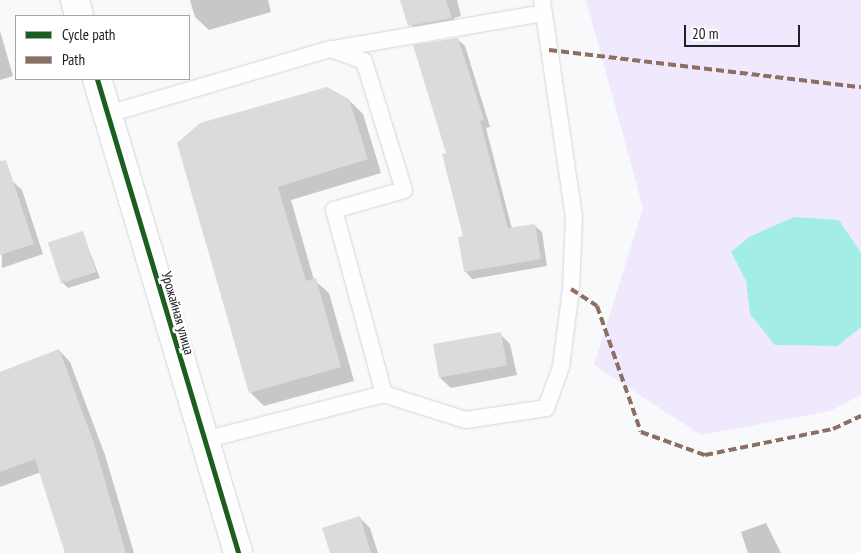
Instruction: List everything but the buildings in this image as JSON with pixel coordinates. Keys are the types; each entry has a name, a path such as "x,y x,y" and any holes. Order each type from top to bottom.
{"street":[{"path":"75,0 79,15"},
{"name":"Урожайная улица","path":"96,80 238,553"}],"lane":[{"path":"108,114 331,49 543,7 574,217 571,289 561,367 546,408 466,420 384,394 204,440"},
{"path":"331,49 364,61 404,190 334,210 384,394"}],"shaded area":[{"path":"586,0 861,0 861,253 839,220 731,253 746,281 750,314 838,346 861,327 861,395 830,411 701,435 594,365 643,208"},
{"path":"794,217 839,220 861,253 861,327 838,346 775,345 750,314 746,281 731,252 749,237"}],"marked path":[{"path":"549,50 861,87"},
{"path":"571,289 597,306 641,432 705,455 833,429 861,416"}],"cycle path":[{"path":"97,80 238,553"}]}
